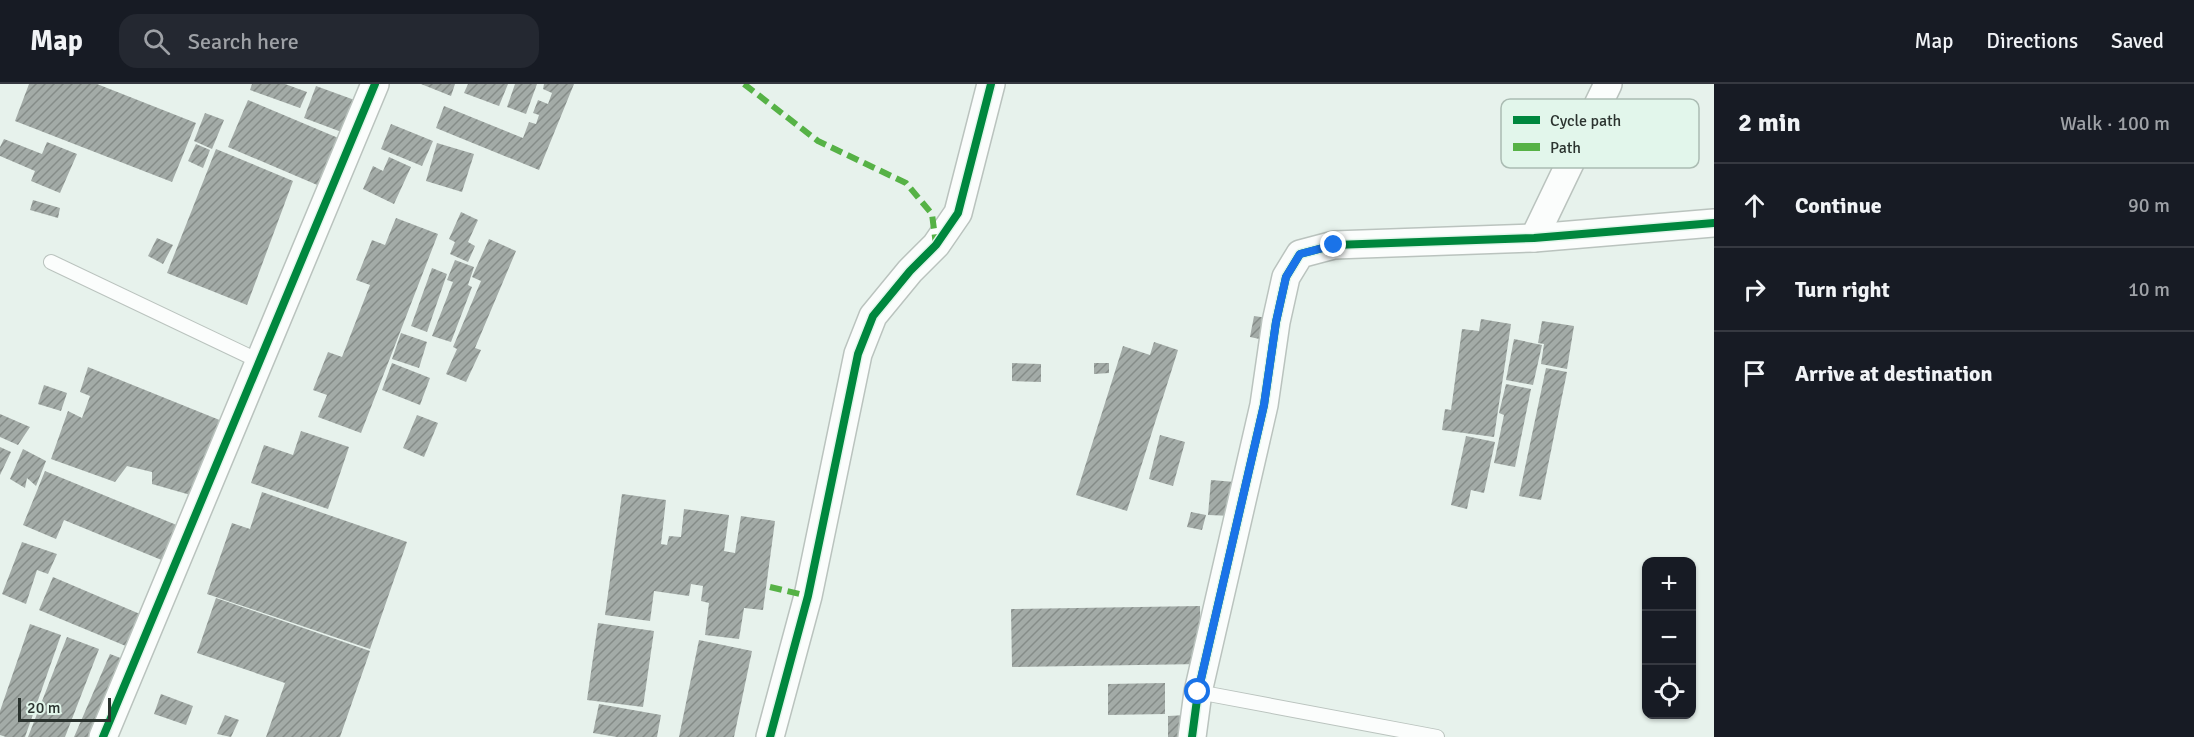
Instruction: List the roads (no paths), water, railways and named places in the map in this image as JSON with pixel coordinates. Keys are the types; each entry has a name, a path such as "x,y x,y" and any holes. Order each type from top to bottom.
{"street":[{"path":"102,737 375,84"},
{"path":"770,737 808,596 858,354 873,316 936,245 958,213 991,84"},
{"path":"1601,99 1608,84"},
{"path":"1534,238 1568,168"},
{"path":"1192,737 1198,692 1264,405 1276,322 1286,277 1300,254 1334,245 1534,238 1714,222"}],"lane":[{"path":"51,262 259,361"},
{"path":"1198,692 1437,737"}]}
